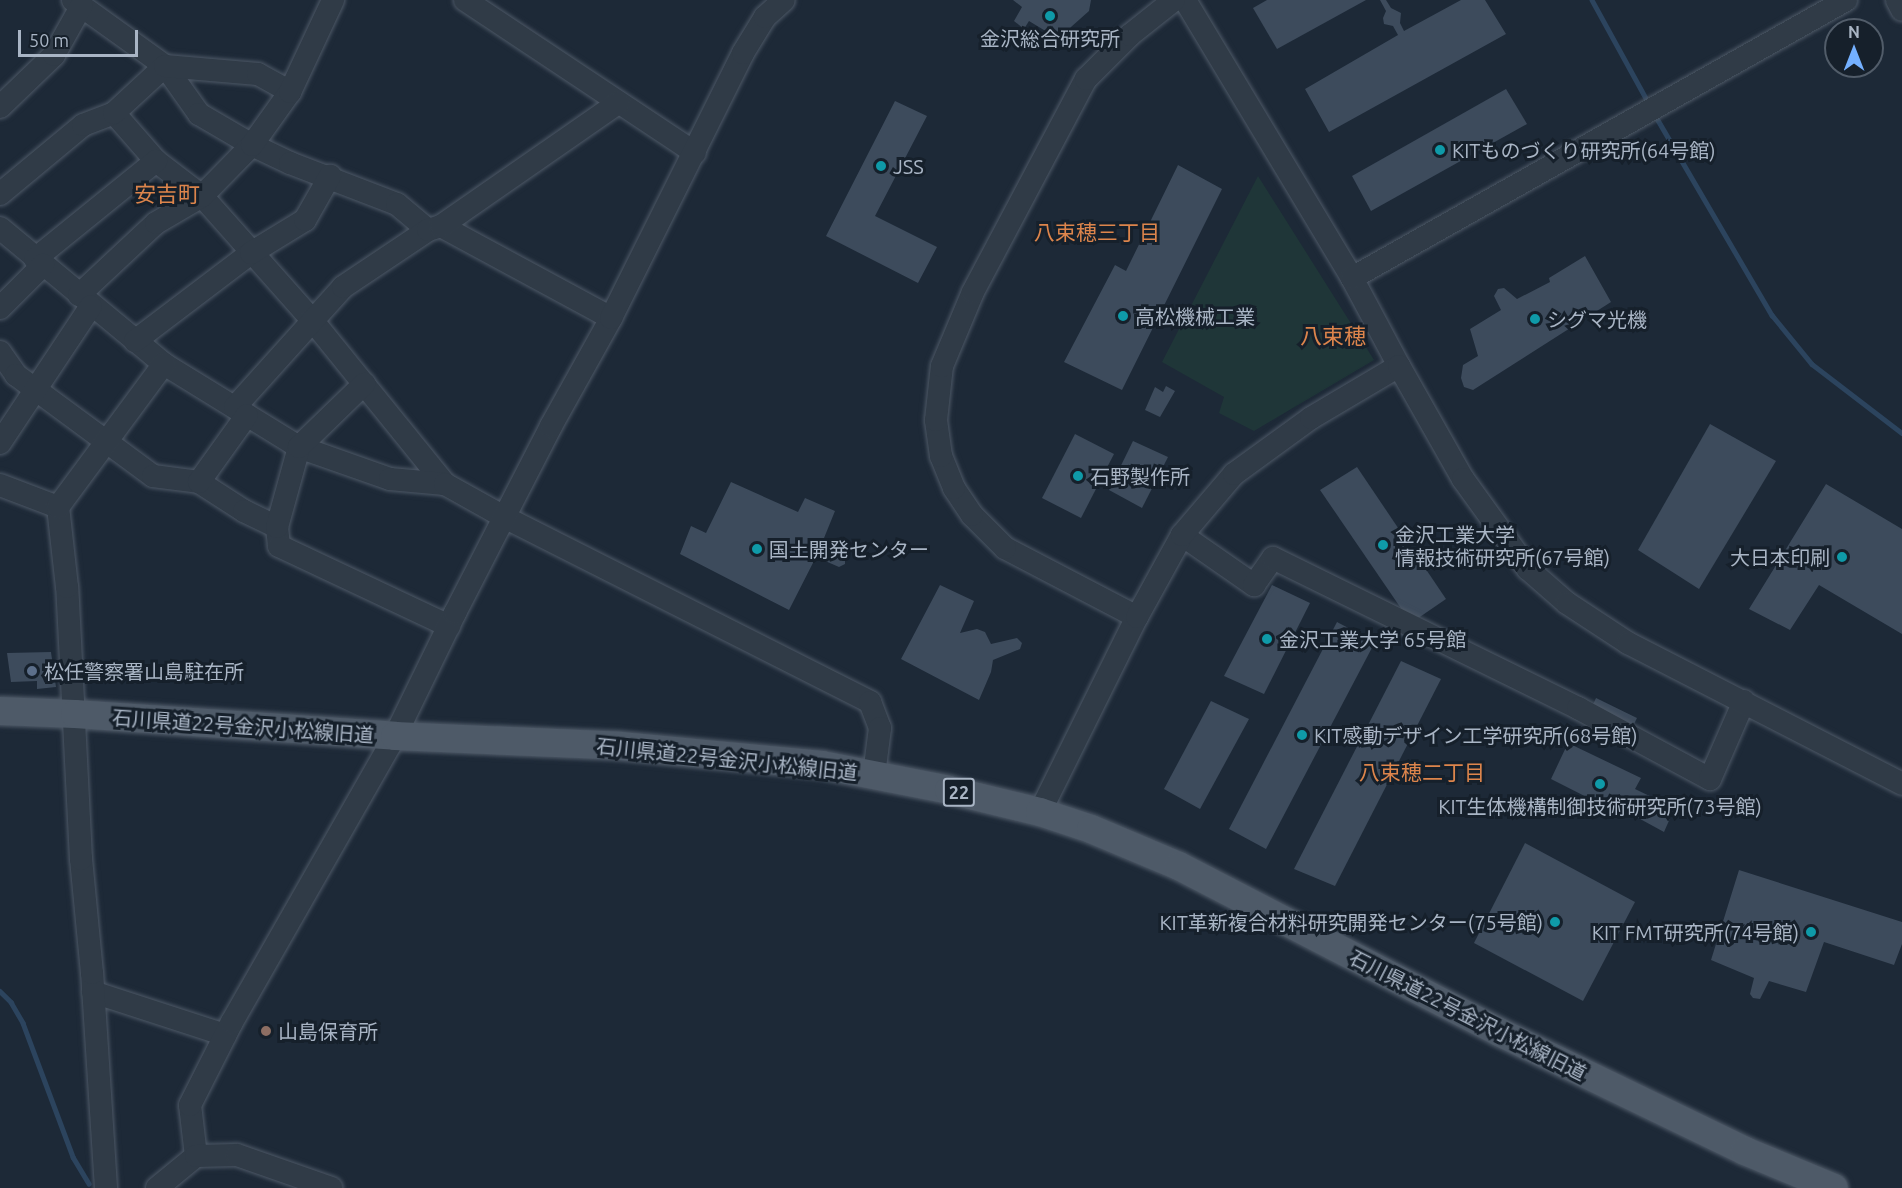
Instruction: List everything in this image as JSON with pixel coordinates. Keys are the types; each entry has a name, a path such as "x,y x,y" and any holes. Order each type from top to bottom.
{"main road":[{"name":"石川県道22号金沢小松線旧道","path":"0,711 395,736 621,746 822,765 1040,812 1091,829 1179,866 1510,1037 1745,1151 1834,1188"}],"street":[{"path":"0,443 36,388 85,300 156,223 202,196 252,145 290,92 332,0"},
{"path":"465,0 695,153"},
{"path":"196,1156 190,1105 225,1035 395,736 551,426 611,318 743,53 765,17 784,0"},
{"path":"1137,617 1005,548 972,515 954,489 941,456 936,420 942,366 973,292 1086,79 1130,35 1174,0"},
{"path":"1185,0 1352,278 1463,479 1528,568 1567,603 1629,643 1902,784"},
{"path":"1352,278 1846,0"},
{"path":"1896,0 1902,10"},
{"path":"0,107 54,55 86,4 165,66 199,114 252,145 290,163 330,176 397,204 434,228 611,318"},
{"path":"0,194 83,126 114,113 165,66 258,74 290,92"},
{"path":"199,482 241,411 312,320 343,287 618,103"},
{"path":"114,113 156,162 202,196 312,320 445,484 506,518 870,702 880,728 874,775"},
{"path":"0,308 39,262 156,162"},
{"path":"135,341 251,253 304,220 330,176"},
{"path":"0,228 164,364 298,447 390,479 445,484"},
{"path":"0,352 16,375 153,476 199,482 244,512 278,527"},
{"path":"106,1188 93,992 81,859 68,587 57,507 164,364"},
{"path":"1040,812 1137,617 1182,535 1234,474 1311,418 1399,366"},
{"path":"364,384 298,447 278,527 279,546 449,626"},
{"path":"0,485 57,507"},
{"path":"1182,535 1254,585 1273,558 1578,708 1710,779 1744,701"},
{"path":"93,992 225,1035"},
{"path":"157,1188 196,1156 237,1155 331,1188"}],"green space":[{"path":"1258,176 1374,360 1254,431 1219,413 1224,397 1162,362"}],"building":[{"name":"金沢総合研究所","path":"1013,0 1091,0 1089,11 1071,27 1062,41 1029,21 1024,29 1014,21 1022,7"},
{"path":"1267,0 1366,0 1277,49 1253,8"},
{"path":"1380,0 1386,0 1391,8 1401,13 1400,23 1404,31 1461,0 1485,0 1506,34 1329,132 1305,89 1398,35 1393,26 1384,24 1383,18 1386,11"},
{"name":"KITものづくり研究所(64号館)","path":"1506,89 1527,124 1371,211 1352,176"},
{"name":"JSS","path":"895,101 927,116 875,216 937,247 918,283 826,236"},
{"name":"高松機械工業","path":"1178,165 1222,189 1122,390 1064,362 1115,265 1126,271"},
{"name":"シグマ光機","path":"1585,256 1611,302 1473,390 1464,387 1461,378 1463,365 1478,356 1470,329 1501,310 1494,296 1498,289 1504,288 1517,299 1550,282 1549,278"},
{"path":"1166,386 1175,391 1160,417 1145,410 1155,387 1163,392"},
{"name":"大日本印刷","path":"1710,424 1776,461 1699,589 1638,550"},
{"name":"石野製作所","path":"1075,434 1114,454 1081,518 1042,498"},
{"path":"1133,441 1168,457 1142,508 1109,490"},
{"name":"金沢工業大学 情報技術研究所(67号館)","path":"1357,467 1446,599 1411,623 1320,490"},
{"name":"国土開発センター","path":"731,482 798,512 805,498 835,511 822,543 845,556 845,564 839,567 816,557 789,610 680,554 691,526 706,533"},
{"name":"大日本印刷","path":"1826,484 1902,529 1902,634 1819,585 1790,630 1749,609"},
{"name":"国土開発センター","path":"940,585 974,601 960,633 977,629 985,632 991,644 1017,638 1022,643 1020,649 993,660 991,672 979,700 901,659"},
{"name":"金沢工業大学 65号館","path":"1272,585 1310,603 1264,694 1224,676"},
{"name":"KIT感動デザイン工学研究所(68号館)","path":"1337,622 1375,642 1266,849 1229,829"},
{"path":"51,652 56,687 37,689 37,681 11,682 7,653"},
{"path":"1401,661 1441,679 1335,886 1294,869"},
{"path":"1596,698 1637,718 1631,730 1590,711"},
{"path":"1211,701 1249,719 1200,809 1164,789"},
{"name":"KIT生体機構制御技術研究所(73号館)","path":"1568,743 1641,778 1635,789 1660,801 1679,798 1664,832 1631,814 1639,810 1628,805 1622,815 1551,779"},
{"name":"KIT革新複合材料研究開発センター(75号館)","path":"1525,843 1635,902 1583,1001 1474,943"},
{"name":"KIT FMT研究所(74号館)","path":"1739,870 1902,922 1902,944 1894,965 1824,942 1806,992 1769,981 1760,999 1753,998 1750,994 1754,978 1711,960"}],"waterway":[{"path":"1592,0 1648,102"},
{"path":"1655,115 1772,315 1812,364 1902,433"},
{"path":"0,991 11,1002 23,1023 73,1157 89,1184"}],"place":[{"name":"金沢総合研究所","path":"1050,16"},
{"name":"KITものづくり研究所(64号館)","path":"1440,150"},
{"name":"JSS","path":"881,166"},
{"name":"高松機械工業","path":"1123,316"},
{"name":"シグマ光機","path":"1535,319"},
{"name":"石野製作所","path":"1078,476"},
{"name":"金沢工業大学 情報技術研究所(67号館)","path":"1383,545"},
{"name":"国土開発センター","path":"757,549"},
{"name":"大日本印刷","path":"1842,557"},
{"name":"金沢工業大学 65号館","path":"1267,639"},
{"name":"松任警察署山島駐在所","path":"32,671"},
{"name":"KIT感動デザイン工学研究所(68号館)","path":"1302,735"},
{"name":"KIT生体機構制御技術研究所(73号館)","path":"1600,784"},
{"name":"KIT革新複合材料研究開発センター(75号館)","path":"1555,922"},
{"name":"KIT FMT研究所(74号館)","path":"1811,932"},
{"name":"山島保育所","path":"266,1031"}],"district":[{"name":"安吉町","path":"167,194"},
{"name":"八束穂三丁目","path":"1097,232"},
{"name":"八束穂","path":"1333,336"},
{"name":"八束穂二丁目","path":"1422,772"}]}
